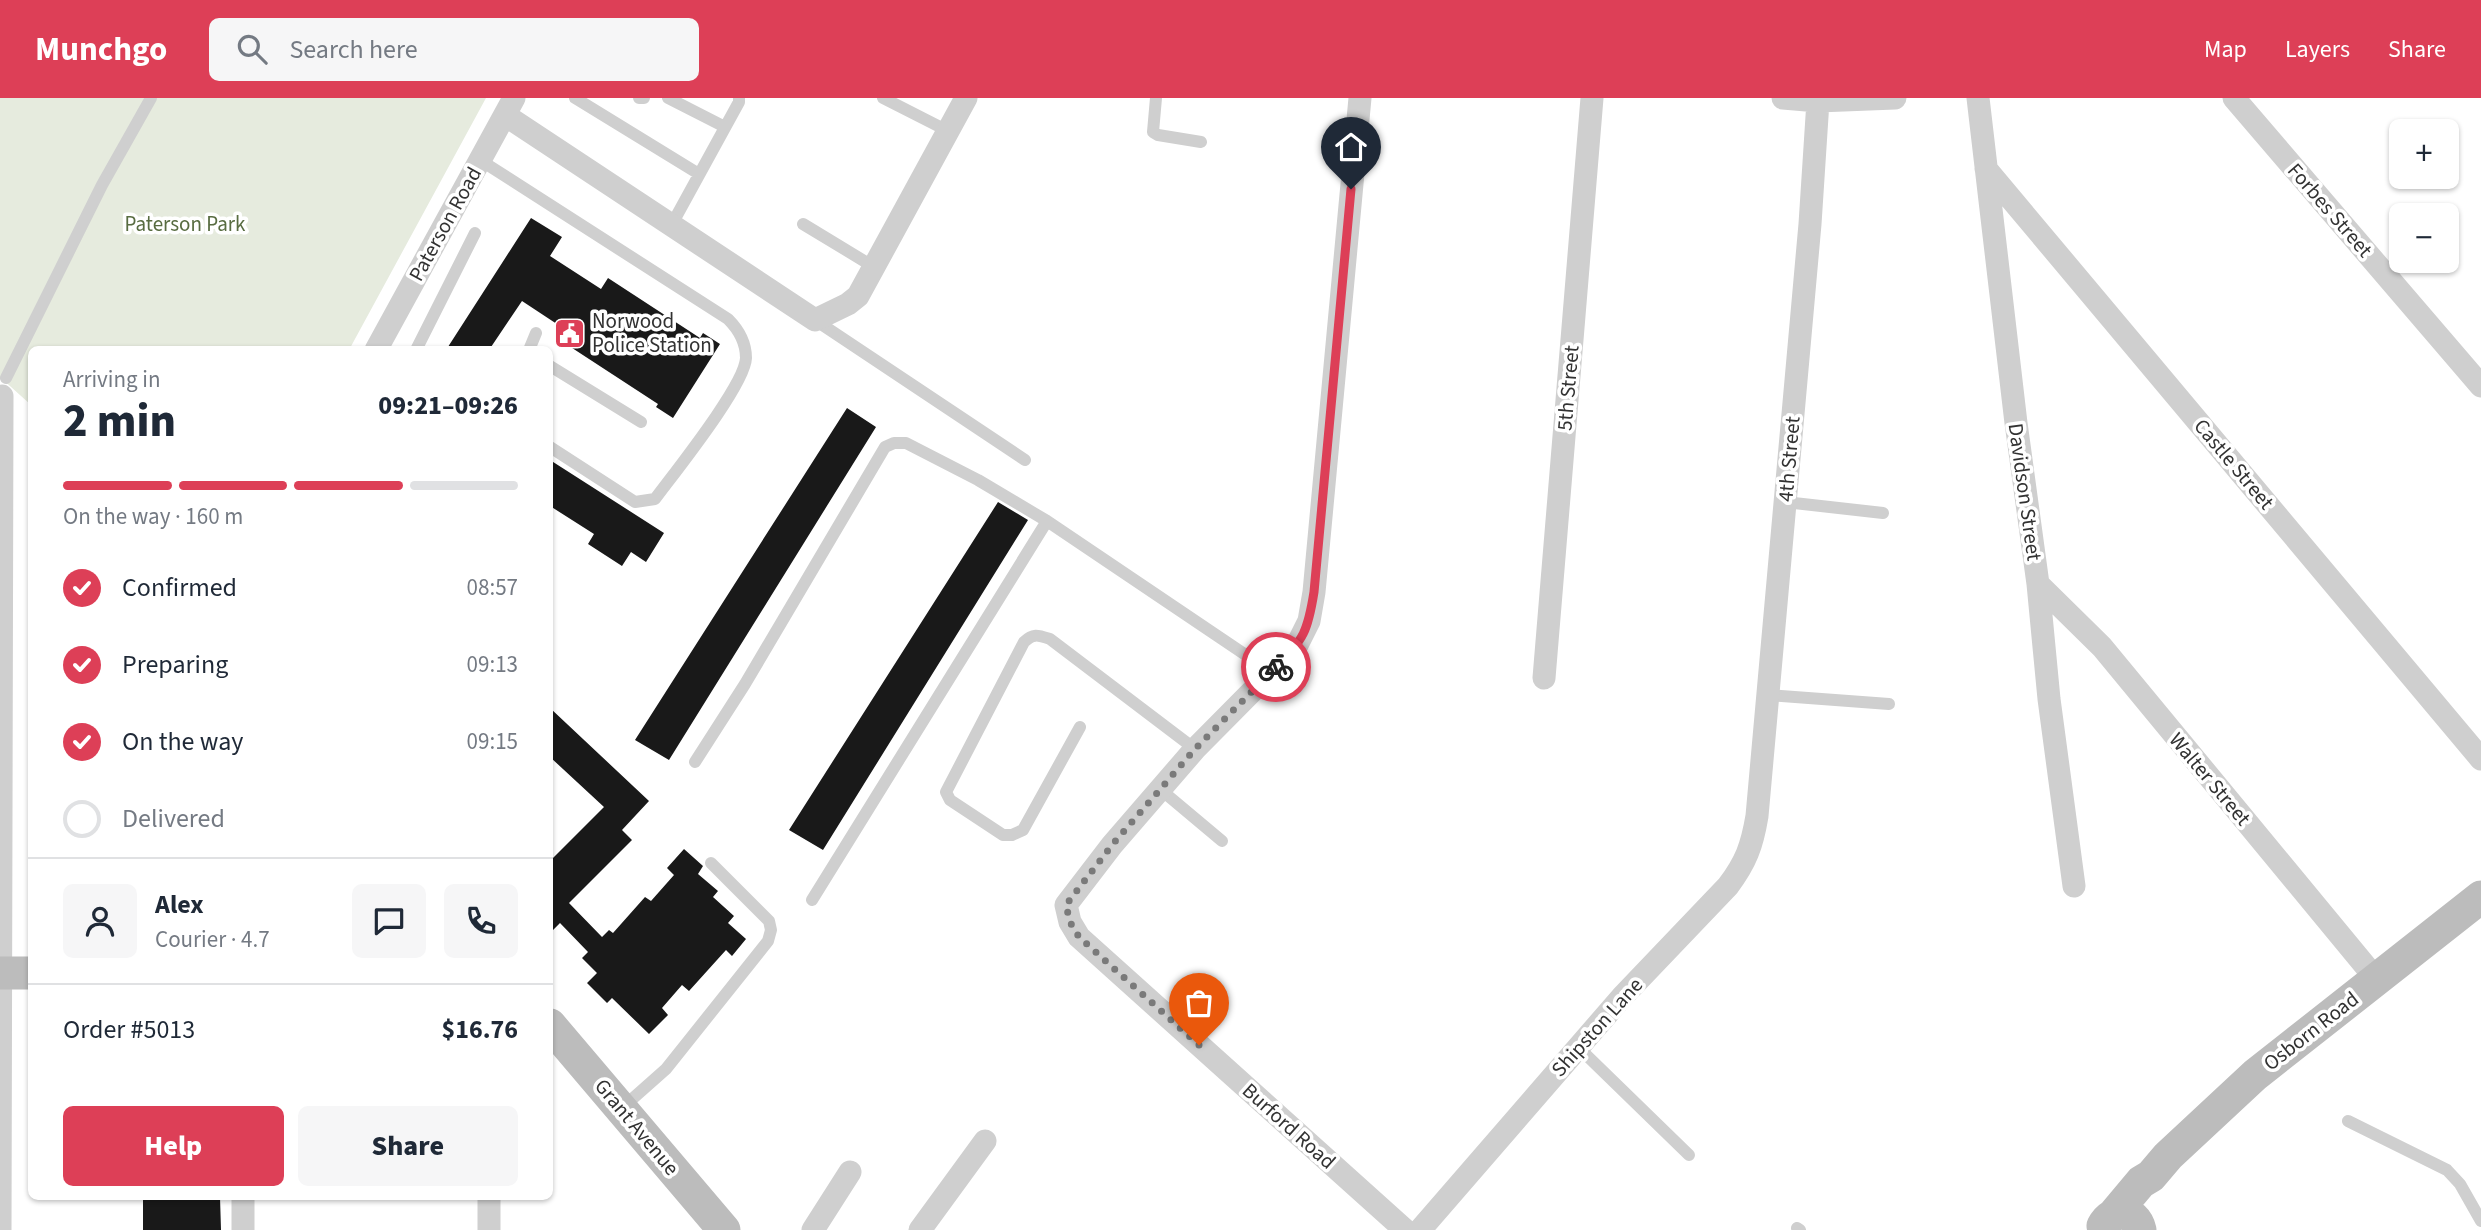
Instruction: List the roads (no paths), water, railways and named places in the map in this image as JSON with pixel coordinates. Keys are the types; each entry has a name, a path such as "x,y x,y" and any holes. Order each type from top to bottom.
{"street":[{"path":"509,103 671,226 815,320 848,304 858,296 966,98"},
{"path":"1160,789 1195,749 1296,647 1309,621 1314,592 1360,98"},
{"name":"5th Street","path":"1544,678 1592,98"},
{"path":"1783,98 1818,101 1895,98"},
{"name":"Davidson Street","path":"1978,98 2014,410 2038,584 2049,699 2074,886"},
{"name":"Forbes Street","path":"2234,98 2481,386"},
{"name":"4th Street","path":"1757,816 1810,224 1818,101"},
{"name":"Paterson Road","path":"380,346 509,103"},
{"name":"Castle Street","path":"1986,169 2481,758"},
{"path":"0,1230 1,1092 11,973 1,925 4,387"},
{"name":"Walter Street","path":"2038,584 2102,647 2376,980"},
{"name":"Burford Road","path":"1160,789 1067,900 1070,922 1079,937 1405,1230"},
{"name":"Shipston Lane","path":"1420,1230 1622,997 1728,886 1742,868 1752,845 1757,816"},
{"name":"Osborn Road","path":"2122,1226 2132,1191 2151,1176 2176,1148 2255,1075 2481,897"},
{"name":"Grant Avenue","path":"553,1029 724,1230"},
{"path":"920,1230 985,1141"},
{"path":"813,1230 850,1172"},
{"path":"243,1200 243,1230"},
{"path":"489,1200 489,1230"}],"lane":[{"path":"4,387 102,185 151,98"},
{"path":"575,98 699,174"},
{"path":"668,98 725,127"},
{"path":"671,226 739,98"},
{"path":"883,98 948,131"},
{"path":"1156,98 1153,132 1201,142"},
{"path":"480,160 728,320 738,330 743,342 746,359 740,377 656,499 635,502 553,449"},
{"path":"803,224 874,267"},
{"path":"418,346 475,233"},
{"path":"815,320 1025,460"},
{"path":"531,346 536,333"},
{"path":"553,368 641,422"},
{"path":"695,762 745,684 885,447 894,443 906,443 978,480 1047,522 1271,672"},
{"path":"1784,502 1883,513"},
{"path":"812,901 1047,522"},
{"path":"1080,727 1023,831 1003,835 950,800 946,792 1029,636 1050,639 1195,749"},
{"path":"1767,695 1889,704"},
{"path":"1160,789 1222,841"},
{"path":"621,1109 666,1069 768,941 771,930 769,921 712,863"},
{"path":"1578,1047 1689,1156"},
{"path":"2348,1121 2446,1170 2460,1184 2481,1221"}],"place":[{"name":"Norwood Police Station","path":"569,333"}],"park label":[{"name":"Paterson Park","path":"185,224"}]}
